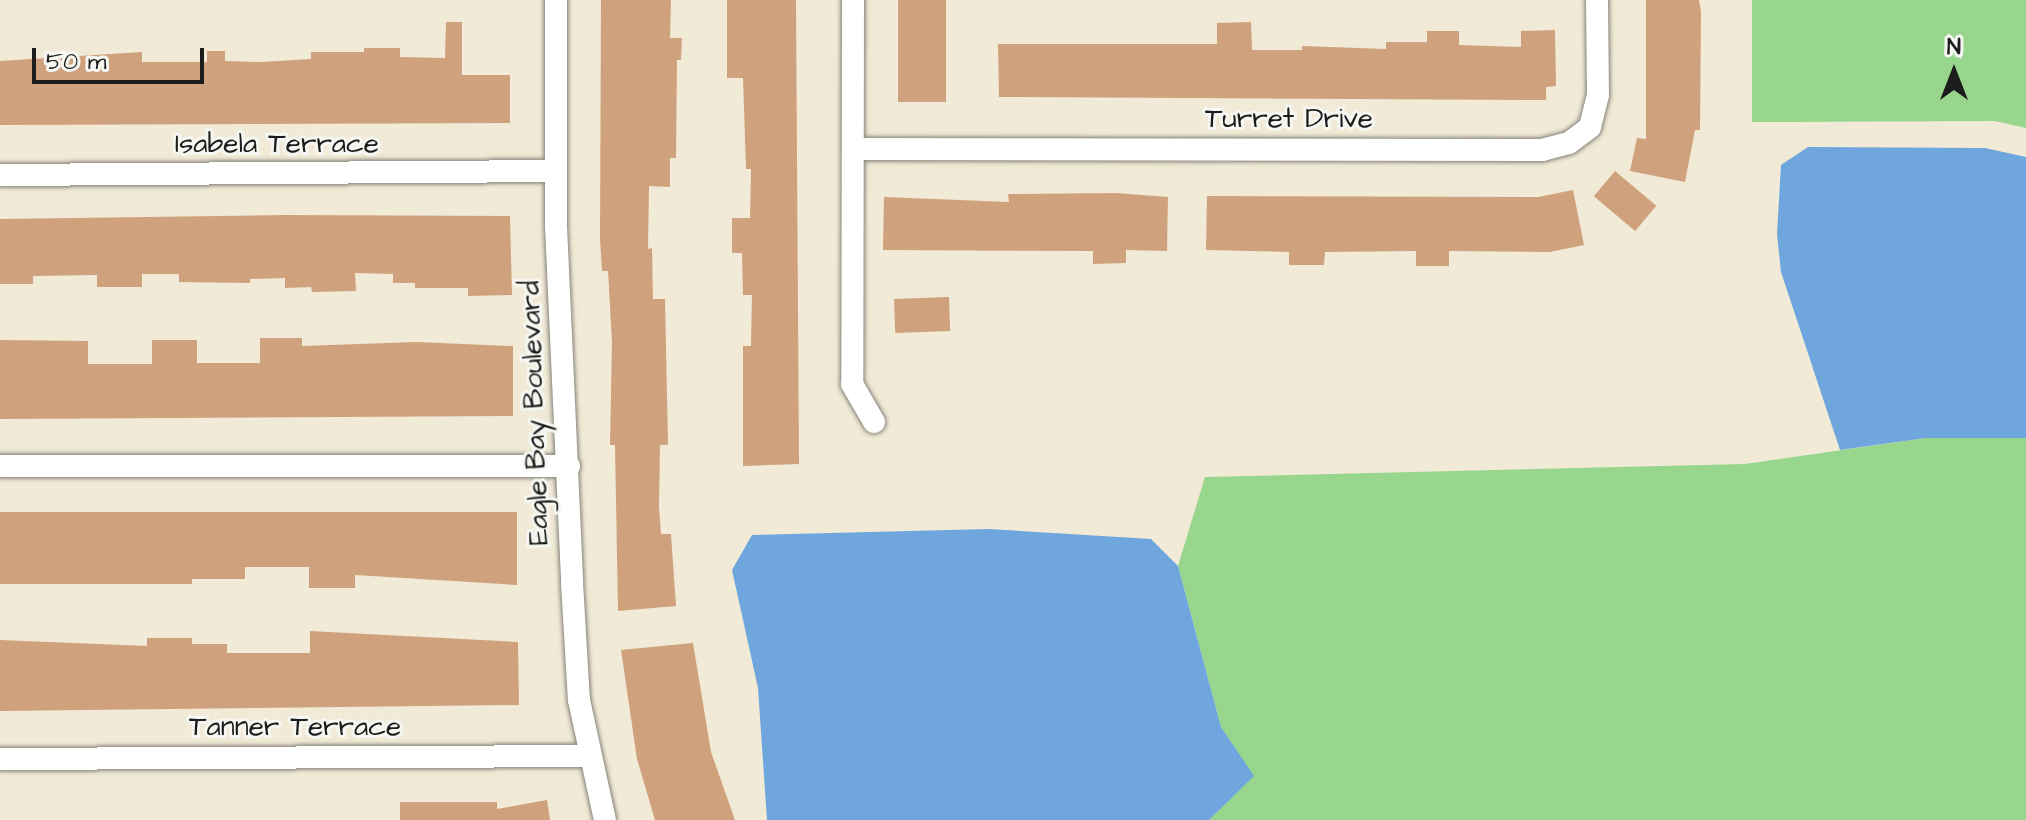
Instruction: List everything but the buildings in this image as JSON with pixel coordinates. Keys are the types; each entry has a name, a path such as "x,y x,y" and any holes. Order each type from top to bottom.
{"street":[{"name":"Eagle Bay Boulevard","path":"556,0 555,171 579,700 605,820"},
{"path":"853,0 852,384 874,422"},
{"name":"Turret Drive","path":"853,149 1542,150 1569,143 1590,127 1598,95 1597,0"},
{"name":"Isabela Terrace","path":"0,175 555,171"},
{"path":"0,466 569,466"},
{"name":"Tanner Terrace","path":"0,759 590,756"}],"green space":[{"path":"1752,0 2026,0 2026,128 1995,121 1752,122"},
{"path":"1926,438 2026,438 2026,820 1209,820 1253,776 1221,727 1178,566 1205,477 1745,464"}],"water":[{"path":"1808,147 1985,148 2026,157 2026,438 1926,438 1840,450 1781,272 1777,234 1781,165"},
{"path":"989,529 1151,539 1178,566 1221,727 1254,776 1209,820 767,820 758,688 732,570 752,535"}]}
